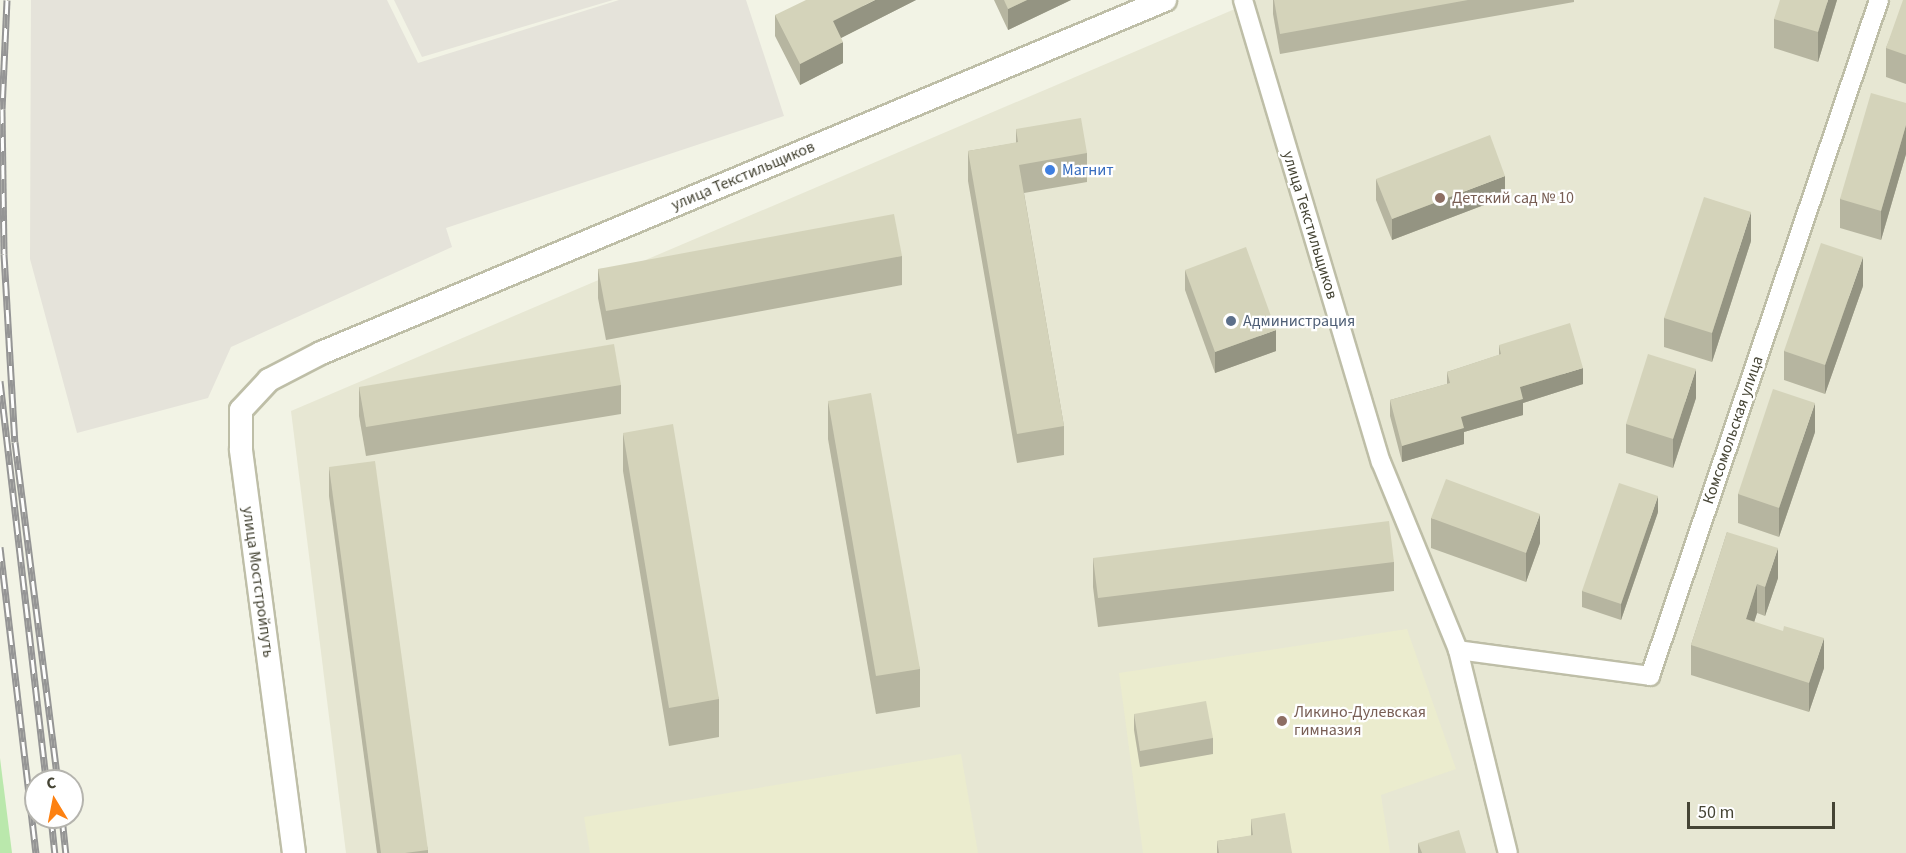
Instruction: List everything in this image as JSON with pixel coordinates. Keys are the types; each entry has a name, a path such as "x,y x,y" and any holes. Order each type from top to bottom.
{"street":[{"name":"улица Текстильщиков","path":"321,353 1165,0"},
{"name":"улица Текстильщиков","path":"1243,0 1380,462 1458,650 1508,853"},
{"name":"Комсомольская улица","path":"1458,650 1650,676 1879,0"},
{"name":"улица Мостстройпуть","path":"294,853 241,449 241,410 269,380 321,353"}],"shaded area":[{"path":"31,0 387,0 418,63 619,0 746,0 784,116 446,228 452,247 231,347 208,398 77,433 30,259"},
{"path":"394,0 613,0 422,57"},
{"path":"1256,0 1906,0 1906,853 346,853 291,411"},
{"name":"Ликино-Дулевская гимназия","path":"1407,629 1456,769 1381,795 1390,853 1143,853 1119,673"},
{"path":"961,754 978,853 590,853 584,817"}],"green space":[{"path":"0,758 12,853 0,853"}],"building":[{"path":"806,0 875,0 833,21 843,42 800,64 775,15"},
{"path":"1004,0 1027,0 1008,9"},
{"path":"1274,0 1468,0 1280,34"},
{"path":"1780,0 1828,0 1818,32 1774,19"},
{"path":"1903,0 1906,0 1906,55 1886,48"},
{"path":"1871,93 1906,103 1906,125 1881,211 1840,199"},
{"path":"1081,118 1087,153 1019,165 1064,426 1017,434 968,151 1018,142 1016,129"},
{"path":"1490,135 1505,176 1392,219 1376,179"},
{"path":"1704,197 1751,212 1712,333 1664,318"},
{"path":"894,214 902,256 606,311 598,269"},
{"path":"1821,243 1863,257 1825,365 1784,351"},
{"name":"Администрация","path":"1246,247 1276,330 1215,352 1185,270"},
{"path":"1570,323 1583,368 1520,387 1523,399 1461,417 1464,428 1402,446 1390,400 1450,383 1447,372 1501,354 1499,345"},
{"path":"614,344 621,385 366,427 359,387"},
{"path":"1648,354 1696,369 1673,439 1626,424"},
{"path":"1773,389 1815,403 1779,508 1738,494"},
{"path":"871,393 920,669 876,676 828,401"},
{"path":"673,424 719,699 669,708 623,433"},
{"path":"375,461 428,850 405,853 381,853 329,467"},
{"path":"1446,479 1540,514 1526,553 1431,518"},
{"path":"1619,483 1658,496 1621,604 1582,591"},
{"path":"1389,521 1394,562 1098,598 1093,558"},
{"path":"1727,532 1778,548 1765,587 1757,584 1746,619 1783,631 1784,626 1824,638 1809,683 1691,645"},
{"path":"1206,701 1213,738 1140,751 1134,714"},
{"path":"1285,813 1292,853 1219,853 1217,841 1253,835 1251,819"},
{"path":"1459,830 1466,853 1422,853 1418,843"}],"railway":[{"path":"7,0 2,109 4,254 15,442 56,769"},
{"path":"0,381 45,769"},
{"path":"0,547 36,853"},
{"path":"52,829 55,853"},
{"path":"63,829 66,853"}],"place":[{"name":"Магнит","path":"1050,170"},
{"name":"Детский сад № 10","path":"1440,198"},
{"name":"Администрация","path":"1231,321"},
{"name":"Ликино-Дулевская гимназия","path":"1282,721"}]}
